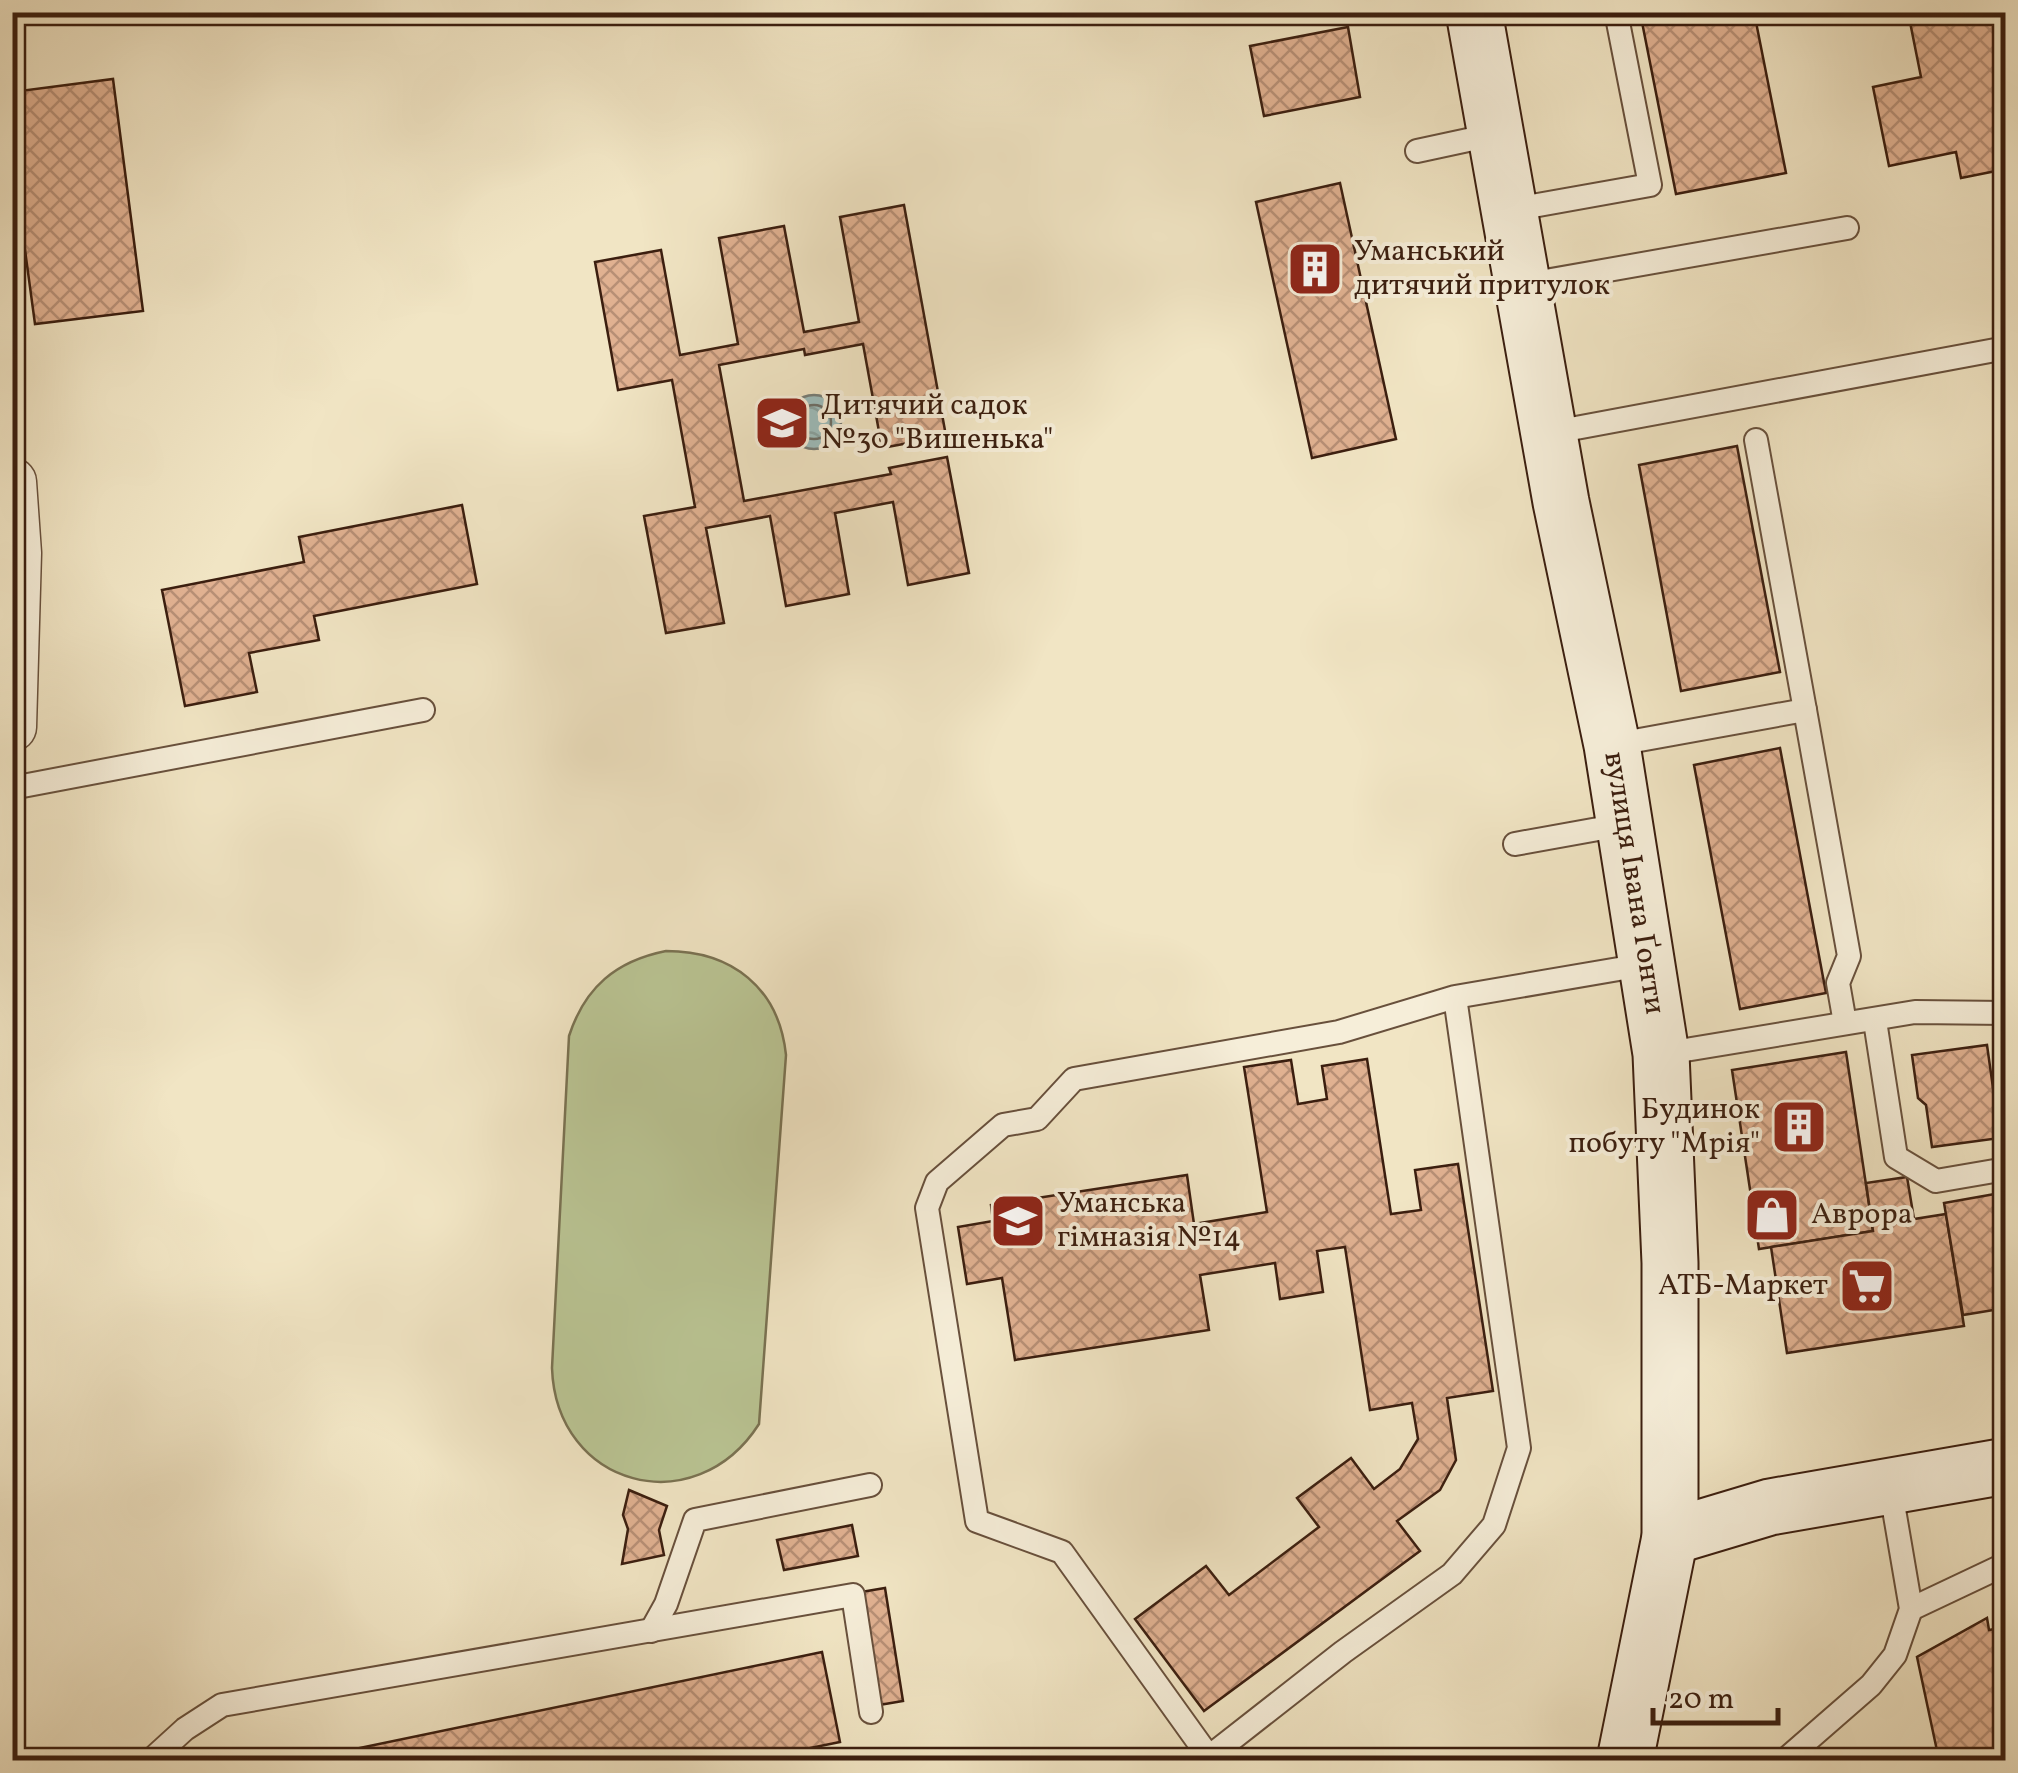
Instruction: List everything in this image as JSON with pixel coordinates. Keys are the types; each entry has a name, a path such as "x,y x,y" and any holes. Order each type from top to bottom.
{"main road":[{"name":"вулиця Івана Ґонти","path":"1474,12 1549,433 1612,745 1648,964 1670,1263 1670,1537 1626,1760"},
{"path":"1670,1537 1770,1507 2006,1466"}],"street":[{"path":"12,482 17,554 12,728"}],"lane":[{"path":"1510,210 1650,186 1616,12"},
{"path":"1416,151 1496,134"},
{"path":"1523,285 1847,228"},
{"path":"1549,433 2006,348"},
{"path":"1756,440 1848,956 1838,983 1845,1022"},
{"path":"12,788 422,710"},
{"path":"1612,745 1805,710"},
{"path":"1515,844 1626,824"},
{"path":"1454,997 1519,1448 1494,1526 1452,1574 1209,1756 1062,1552 977,1521 926,1208 937,1182 1003,1125 1037,1119 1074,1079 1340,1032 1454,997 1648,964"},
{"path":"1656,1097 1845,1022 1875,1021 1914,1012 2006,1013"},
{"path":"1875,1021 1896,1158 1936,1180 2006,1168"},
{"path":"650,1631 666,1604 695,1520 710,1514 870,1486"},
{"path":"1785,1760 1871,1685 1896,1655 1911,1609 1890,1486"},
{"path":"1911,1609 2004,1565"},
{"path":"151,1760 185,1729 222,1705 853,1595 871,1712"}],"green space":[{"path":"666,951 712,958 748,978 774,1010 786,1055 759,1424 732,1455 700,1474 666,1482 633,1478 602,1464 577,1441 559,1409 552,1368 569,1036 584,1003 605,979 632,962"}],"water":[{"path":"814,395 833,403 841,422 833,441 814,449 795,441 787,422 795,403"}],"building":[{"path":"1640,12 1754,12 1786,173 1676,194"},
{"path":"1908,12 2006,12 2006,142 2002,143 2006,169 1961,178 1956,152 1889,166 1873,87 1921,77"},
{"path":"1348,27 1360,97 1264,116 1250,46"},
{"path":"113,79 143,311 35,324 12,154 12,92"},
{"name":"Уманський дитячий притулок","path":"1340,183 1396,439 1312,458 1256,202"},
{"path":"904,205 946,436 882,448 863,344 805,355 804,349 719,365 744,501 891,474 889,468 947,457 969,573 908,585 893,502 835,513 849,594 786,606 770,516 706,528 724,623 666,633 644,516 695,507 672,380 618,390 595,262 661,250 680,355 738,344 719,238 784,226 804,332 859,322 840,217"},
{"path":"1737,446 1780,672 1681,691 1639,465"},
{"path":"462,505 477,584 314,616 319,640 249,653 257,692 185,706 162,590 304,562 299,537"},
{"path":"1780,748 1826,993 1740,1009 1694,765"},
{"path":"1987,1045 2000,1138 1932,1147 1926,1105 1918,1098 1912,1055"},
{"name":"Будинок побуту \"Мрія\"","path":"1846,1052 1873,1231 1759,1249 1732,1070"},
{"path":"1367,1059 1391,1214 1421,1210 1415,1170 1458,1164 1493,1391 1447,1398 1456,1460 1440,1490 1397,1521 1420,1551 1204,1711 1135,1619 1206,1566 1229,1595 1319,1527 1297,1498 1351,1458 1374,1489 1400,1469 1418,1439 1412,1403 1370,1410 1345,1247 1317,1251 1323,1292 1280,1299 1275,1263 1200,1275 1209,1330 1015,1360 1002,1278 967,1284 958,1227 993,1221 991,1205 1187,1175 1194,1224 1267,1212 1244,1067 1291,1060 1298,1104 1327,1099 1322,1066"},
{"name":"АТБ-Маркет","path":"1907,1177 1914,1219 1946,1214 1964,1326 1787,1353 1771,1247 1873,1231 1866,1183"},
{"path":"2006,1192 2006,1308 1963,1315 1944,1203"},
{"path":"629,1490 667,1506 659,1530 664,1555 622,1564 628,1529 623,1515"},
{"path":"852,1525 858,1556 784,1570 777,1540"},
{"path":"885,1588 903,1701 879,1705 861,1592"},
{"path":"1987,1618 1989,1630 2006,1627 2006,1760 1939,1760 1917,1657"},
{"path":"822,1652 840,1742 751,1760 302,1760"}],"place":[{"name":"Уманський дитячий притулок","path":"1315,269"},
{"name":"Дитячий садок №30 \"Вишенька\"","path":"782,423"},
{"name":"Будинок побуту \"Мрія\"","path":"1799,1127"},
{"name":"Аврора","path":"1772,1215"},
{"name":"Уманська гімназія №14","path":"1018,1221"},
{"name":"АТБ-Маркет","path":"1867,1286"}]}
